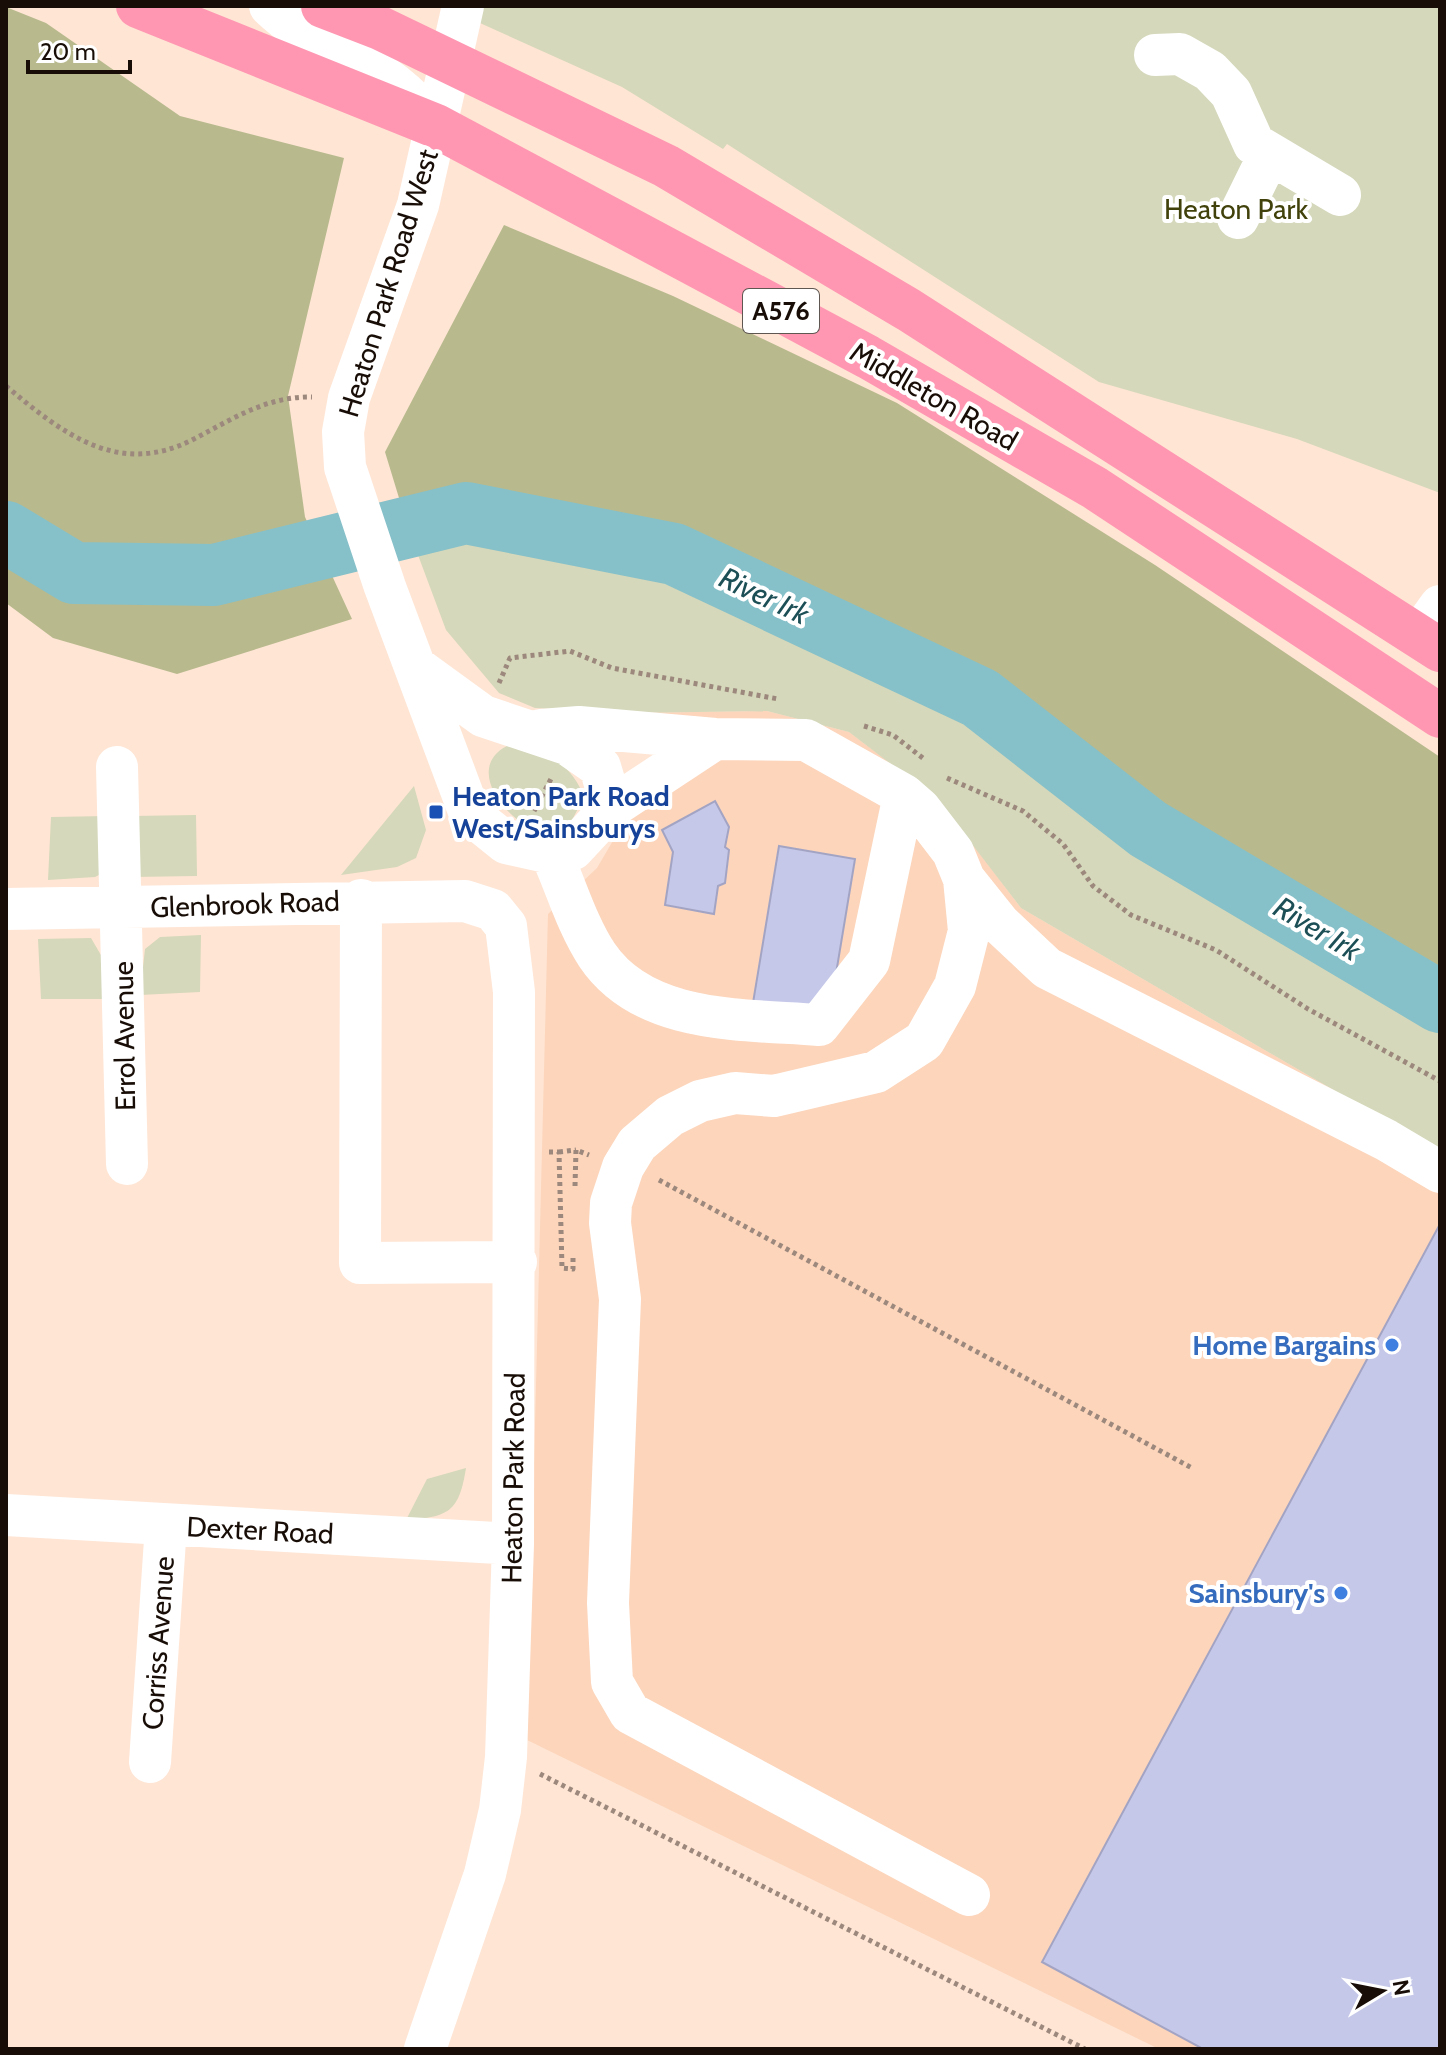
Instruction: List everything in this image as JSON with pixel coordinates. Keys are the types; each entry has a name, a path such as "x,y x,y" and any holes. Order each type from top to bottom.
{"highway":[{"name":"Middleton Road","path":"138,6 436,126 868,357 1095,488 1440,716"},
{"name":"Middleton Road","path":"323,6 380,28 666,166 909,310 1433,630"},
{"path":"1390,681 1433,630"}],"street":[{"path":"270,6 294,29 365,64 410,95 436,126"},
{"name":"Heaton Park Road West","path":"463,6 418,205 349,398 343,432 345,467 385,587 470,814 506,843 551,853"},
{"path":"1155,55 1180,54 1210,71 1231,93 1254,144 1340,195"},
{"path":"1238,218 1269,155"},
{"path":"417,668 510,726 567,744 600,767 612,807"},
{"path":"460,785 465,745 510,726 579,727 715,739 806,740 904,795 953,852 964,879 1000,924 1047,968 1386,1140 1440,1172"},
{"path":"715,739 612,807 573,849 551,853 597,955 629,991 692,1014 819,1025 869,961 904,795"},
{"name":"Errol Avenue","path":"117,767 127,1164"},
{"path":"964,879 969,931 955,986 924,1041 876,1072 774,1096 735,1093 700,1101 659,1125 637,1144 623,1167 611,1203 610,1223 620,1299 608,1603 612,1682 630,1713 969,1895"},
{"path":"361,900 360,1263 516,1262"},
{"name":"Glenbrook Road","path":"6,909 361,900 465,901 483,905"},
{"name":"Heaton Park Road","path":"427,2048 485,1874 500,1810 506,1757 513,1544 516,1262 514,992 509,938 500,917 483,905"},
{"name":"Dexter Road","path":"6,1515 513,1544"},
{"name":"Corriss Avenue","path":"150,1762 166,1525"}],"path":[{"path":"6,386 71,433 98,448 122,455 155,455 193,439 227,418 288,396 349,398"},
{"path":"575,1195 576,1150"},
{"path":"516,1151 576,1150 660,1180 1192,1468"},
{"path":"559,1152 562,1268 573,1269 573,1254"},
{"path":"506,1757 1085,2049"}],"shaded area":[{"path":"767,711 849,732 938,799 1021,908 1440,1152 1440,2049 1159,2049 527,1740 548,914 597,868 662,757 629,713"}],"green space":[{"name":"Heaton Park","path":"442,6 1440,6 1440,493 1297,439 1099,382 727,144 723,149 622,87"},
{"path":"6,7 46,23 180,116 344,158 288,396 305,517 352,619 177,674 53,638 6,603"},
{"path":"504,225 673,296 897,403 1155,565 1440,757 1440,969 1312,912 1071,760 975,678 782,578 665,538 487,504 403,511 385,452"},
{"path":"472,540 676,580 976,720 1161,865 1440,1031 1440,1152 1021,908 938,800 849,732 767,711 629,713 535,708 499,693 446,630 418,555"},
{"path":"520,741 540,749 559,762 580,787 584,797 569,826 548,832 532,829 505,808 495,794 489,779 490,764 500,751"},
{"path":"414,786 426,830 416,858 397,867 341,875"},
{"path":"196,815 197,876 133,877 132,816"},
{"path":"107,816 107,871 95,877 48,880 51,817"},
{"path":"201,935 200,992 140,995 145,949 160,937"},
{"path":"91,938 105,962 106,999 41,999 38,939"},
{"path":"466,1468 460,1494 450,1509 433,1517 406,1520 427,1479"}],"building":[{"path":"715,801 729,827 725,847 729,850 725,883 718,886 714,914 665,905 673,852 662,830"},
{"path":"779,846 855,859 825,1040 749,1027"},
{"name":"Sainsbury's","path":"1440,1224 1440,2049 1203,2049 1042,1962"}],"waterway":[{"name":"River Irk","path":"6,532 74,573 214,575 466,513 674,554 980,698 1148,829 1440,1002"}],"place":[{"name":"Heaton Park Road West/Sainsburys","path":"436,812"},
{"name":"Home Bargains","path":"1392,1345"},
{"name":"Sainsbury's","path":"1341,1593"}]}
